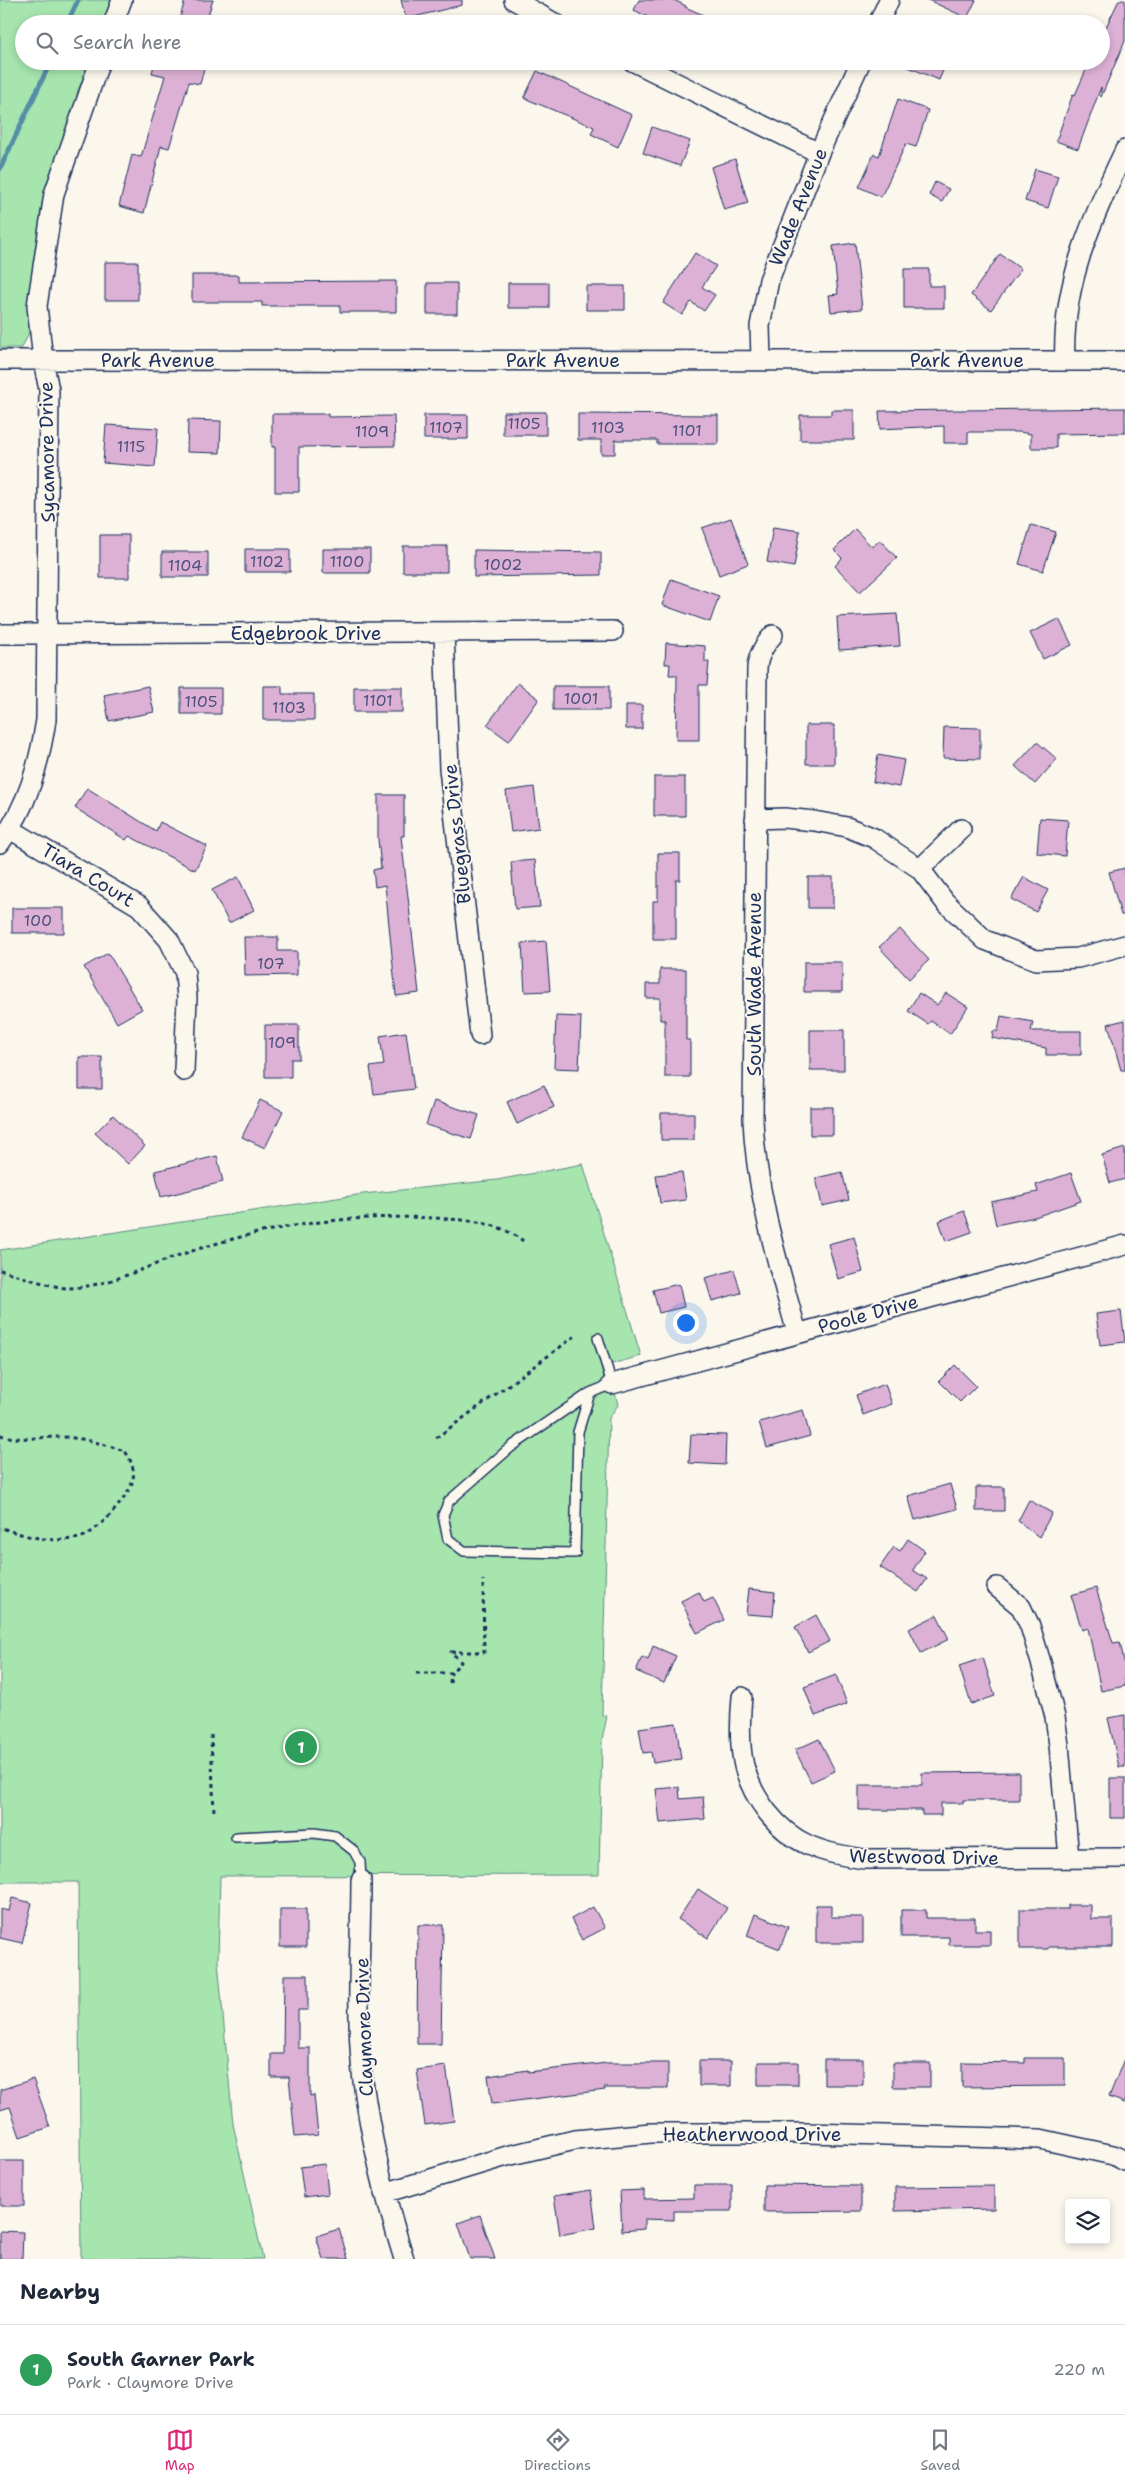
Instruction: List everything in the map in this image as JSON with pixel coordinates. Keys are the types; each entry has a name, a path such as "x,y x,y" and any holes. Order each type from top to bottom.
{"street":[{"path":"116,15 122,0"},
{"path":"514,0 540,15"},
{"path":"882,15 889,0"},
{"name":"Sycamore Drive","path":"5,836 29,793 41,752 46,720 49,390 43,360 37,306 54,194 97,70"},
{"path":"650,70 819,153"},
{"name":"Wade Avenue","path":"761,359 760,326 769,280 819,153 857,70"},
{"path":"1065,361 1063,332 1070,291 1080,253 1101,199 1125,150"},
{"name":"Park Avenue","path":"0,360 761,359 1125,361"},
{"name":"Edgebrook Drive","path":"0,634 613,631"},
{"name":"Bluegrass Drive","path":"444,632 449,769 480,1035"},
{"name":"South Wade Avenue","path":"774,635 766,644 758,659 755,818 755,1155 774,1250 797,1333"},
{"path":"755,818 784,818 847,827 874,838 920,869 945,902 985,940 1036,960 1078,958 1125,945"},
{"path":"920,869 961,829"},
{"name":"Tiara Court","path":"5,836 74,865 139,906 169,940 185,973 187,998 184,1071"},
{"name":"Poole Drive","path":"612,1384 1125,1245"},
{"path":"996,1587 1020,1607 1030,1626 1042,1666 1055,1716 1069,1858"},
{"name":"Westwood Drive","path":"742,1697 740,1720 744,1766 754,1791 768,1813 786,1831 807,1845 835,1854 864,1859 1125,1858"},
{"name":"Claymore Drive","path":"361,1880 360,2019 363,2080 384,2193 404,2259"},
{"name":"Heatherwood Drive","path":"384,2193 507,2156 575,2140 651,2133 806,2133 1040,2139 1113,2155 1125,2161"}],"lane":[{"path":"590,1392 578,1432 575,1552 464,1551 448,1538 444,1515 449,1501 511,1446 590,1392 612,1384 598,1338"},
{"path":"236,1837 314,1833 335,1836 354,1851 360,1862 361,1880"}],"path":[{"path":"0,1270 67,1288 92,1286 193,1250 251,1235 302,1223 378,1216 454,1219 493,1225 512,1233 523,1241"},
{"path":"436,1438 578,1334"},
{"path":"0,1435 94,1441 125,1450 132,1463 132,1483 118,1506 97,1527 82,1537 60,1540 24,1536 0,1527"},
{"path":"450,1683 451,1673 461,1662 451,1652 484,1652 483,1580"},
{"path":"416,1673 451,1673"},
{"path":"211,1735 214,1813"}],"green space":[{"path":"0,0 115,0 110,15 15,15 15,70 88,70 78,90 33,323 22,348 0,348"},
{"path":"583,1164 641,1356 608,1365 618,1405 609,1418 602,1715 607,1716 602,1740 599,1875 220,1876 218,1961 233,2124 263,2259 81,2259 78,1882 0,1882 0,1250 363,1194 497,1180"}],"building":[{"path":"185,0 213,0 208,15 181,15"},
{"path":"401,0 462,0 462,5 422,15 405,15"},
{"path":"639,0 674,0 703,15 644,15 634,10"},
{"path":"928,0 976,0 968,15 960,15"},
{"path":"1119,0 1125,0 1125,41 1101,97 1101,87 1078,149 1056,141 1073,94 1075,95 1086,70 1110,70 1110,19"},
{"path":"153,70 204,70 200,84 189,82 169,148 161,146 144,213 119,206 132,155 141,157 165,76 152,73"},
{"path":"915,70 943,70 939,80"},
{"path":"537,71 632,115 618,147 591,134 594,127 524,98"},
{"path":"898,99 928,110 916,147 906,144 881,197 859,187 874,154 879,156"},
{"path":"652,127 690,141 680,166 643,153"},
{"path":"735,159 748,203 724,210 711,167"},
{"path":"1035,169 1058,176 1048,208 1025,201"},
{"path":"935,182 949,189 942,202 929,195"},
{"path":"855,243 862,309 831,312 829,295 838,294 833,246"},
{"path":"695,253 716,266 702,287 715,295 704,311 691,302 682,315 663,303"},
{"path":"1000,254 1021,269 991,310 971,295"},
{"path":"105,262 138,262 138,300 105,300"},
{"path":"904,269 929,269 929,286 944,286 944,308 904,308"},
{"path":"192,275 239,275 239,282 396,281 396,312 340,312 340,306 262,306 262,302 192,302"},
{"path":"427,283 457,283 457,314 427,314"},
{"path":"508,283 549,283 549,308 508,308"},
{"path":"586,286 625,286 625,310 586,310"},
{"path":"1125,408 1125,433 1056,434 1056,448 1031,448 1031,434 1019,432 968,432 968,443 944,443 944,426 880,429 879,411"},
{"path":"831,410 854,410 854,440 800,440 800,415 831,415"},
{"path":"503,412 546,412 546,435 503,435"},
{"path":"272,414 328,414 328,417 394,416 395,446 299,447 299,492 275,492 275,447 272,447"},
{"path":"578,414 718,415 718,444 657,444 657,440 615,440 615,454 601,454 601,440 578,440"},
{"path":"424,415 468,415 468,439 424,439"},
{"path":"188,420 221,421 220,453 187,452"},
{"path":"106,425 158,428 155,467 103,463"},
{"path":"731,518 748,564 719,575 702,528"},
{"path":"1031,525 1056,532 1043,571 1019,564"},
{"path":"773,527 800,531 794,567 767,562"},
{"path":"855,529 872,547 880,540 897,558 860,592 835,566 842,558 834,550"},
{"path":"100,535 129,535 129,578 100,578"},
{"path":"403,546 447,546 447,572 403,572"},
{"path":"245,549 290,549 290,572 245,572"},
{"path":"323,549 370,549 370,573 323,573"},
{"path":"474,550 601,552 601,575 474,577"},
{"path":"162,552 208,552 208,577 162,577"},
{"path":"671,579 719,596 710,622 662,605"},
{"path":"897,614 900,646 839,650 837,617"},
{"path":"1059,619 1072,645 1043,659 1030,633"},
{"path":"666,643 705,646 705,662 709,662 707,685 699,685 699,740 676,740 677,675 669,675 670,664 665,664"},
{"path":"518,683 539,699 509,741 487,725"},
{"path":"148,686 154,712 109,721 104,695"},
{"path":"263,686 282,686 282,694 314,694 314,720 263,720"},
{"path":"553,686 609,686 609,710 553,710"},
{"path":"354,687 402,687 402,712 354,712"},
{"path":"181,688 221,688 221,714 181,714"},
{"path":"626,705 642,705 642,729 626,729"},
{"path":"806,725 834,725 834,764 806,764"},
{"path":"944,727 980,728 980,759 943,758"},
{"path":"1037,742 1057,759 1035,784 1015,766"},
{"path":"878,755 904,760 899,787 873,782"},
{"path":"654,777 685,777 685,816 654,816"},
{"path":"534,787 539,828 511,832 506,791"},
{"path":"87,788 156,831 160,822 207,846 195,870 129,836 126,840 75,808"},
{"path":"378,795 404,795 404,836 401,836 419,993 396,996 385,885 375,887 373,870 381,868 378,839"},
{"path":"1040,818 1068,820 1065,856 1037,853"},
{"path":"658,853 680,853 680,880 676,880 676,939 653,939 653,901 658,901"},
{"path":"535,860 540,907 515,909 511,862"},
{"path":"1125,868 1125,915 1121,915 1109,872"},
{"path":"238,877 254,910 229,923 212,890"},
{"path":"808,877 833,877 833,908 808,908"},
{"path":"1024,877 1048,890 1036,912 1011,899"},
{"path":"12,908 64,908 64,933 12,933"},
{"path":"900,929 929,960 909,979 879,947"},
{"path":"244,937 278,937 278,951 297,951 297,975 245,976"},
{"path":"546,941 550,991 525,992 522,943"},
{"path":"108,953 142,1009 117,1023 84,967"},
{"path":"804,962 842,962 842,992 804,992"},
{"path":"660,969 686,969 686,1040 690,1040 690,1077 665,1077 665,1020 660,1020 660,998 646,998 646,984 660,984"},
{"path":"919,993 937,1005 946,993 968,1007 950,1034 931,1021 928,1024 908,1011"},
{"path":"556,1016 581,1017 579,1069 554,1068"},
{"path":"1001,1016 1033,1022 1031,1031 1081,1031 1081,1055 1046,1055 1046,1048 992,1038 993,1031 998,1031"},
{"path":"1125,1020 1125,1070 1121,1070 1108,1024"},
{"path":"265,1025 299,1025 299,1059 291,1059 291,1077 265,1077"},
{"path":"810,1030 844,1030 844,1070 810,1070"},
{"path":"406,1032 414,1089 374,1094 370,1067 384,1065 380,1036"},
{"path":"79,1057 102,1057 102,1089 79,1089"},
{"path":"544,1085 554,1107 517,1124 507,1102"},
{"path":"260,1100 283,1111 265,1148 242,1137"},
{"path":"434,1101 479,1115 471,1139 426,1125"},
{"path":"810,1107 833,1107 833,1135 810,1135"},
{"path":"661,1113 694,1113 694,1140 661,1140"},
{"path":"113,1115 145,1146 128,1164 95,1133"},
{"path":"1125,1148 1125,1179 1110,1183 1102,1155"},
{"path":"217,1156 223,1182 161,1197 155,1171"},
{"path":"682,1172 686,1200 660,1203 656,1175"},
{"path":"842,1172 849,1200 822,1206 816,1178"},
{"path":"1071,1173 1081,1201 1035,1217 996,1225 991,1202 1038,1192 1036,1185"},
{"path":"964,1211 972,1232 946,1241 939,1221"},
{"path":"854,1237 863,1272 838,1279 828,1244"},
{"path":"734,1270 741,1293 712,1301 705,1278"},
{"path":"679,1284 684,1307 659,1313 653,1290"},
{"path":"1121,1311 1125,1342 1100,1345 1096,1314"},
{"path":"955,1365 976,1386 960,1402 939,1381"},
{"path":"885,1384 892,1404 863,1415 856,1395"},
{"path":"803,1410 810,1436 767,1448 759,1422"},
{"path":"691,1434 726,1435 725,1465 689,1463"},
{"path":"950,1484 957,1509 915,1520 908,1496"},
{"path":"976,1487 1004,1487 1004,1511 976,1511"},
{"path":"1029,1500 1052,1513 1039,1537 1018,1521"},
{"path":"908,1539 925,1551 913,1570 927,1579 918,1592 880,1567 894,1547 900,1551"},
{"path":"1096,1588 1113,1643 1120,1642 1125,1666 1125,1686 1101,1691 1088,1628 1082,1630 1071,1595"},
{"path":"749,1589 775,1592 773,1616 746,1614"},
{"path":"699,1592 704,1602 713,1598 724,1620 697,1633 681,1601"},
{"path":"816,1615 830,1641 808,1652 795,1627"},
{"path":"937,1615 949,1639 921,1653 909,1629"},
{"path":"653,1646 676,1656 664,1683 636,1671 642,1657 648,1660"},
{"path":"983,1658 995,1696 971,1704 959,1666"},
{"path":"836,1675 847,1704 815,1716 804,1687"},
{"path":"1125,1715 1125,1767 1119,1767 1108,1718"},
{"path":"676,1723 681,1759 653,1763 651,1752 643,1753 639,1728"},
{"path":"819,1739 835,1771 811,1782 795,1750"},
{"path":"1019,1772 1019,1800 963,1800 963,1803 941,1803 941,1815 922,1815 922,1810 859,1810 859,1785 922,1785 922,1773"},
{"path":"1110,1778 1125,1778 1125,1818 1110,1818"},
{"path":"679,1787 680,1799 703,1797 705,1819 660,1823 656,1789"},
{"path":"698,1889 727,1908 708,1938 678,1919"},
{"path":"12,1898 32,1903 22,1943 0,1938 0,1909 9,1911"},
{"path":"816,1905 831,1905 831,1917 863,1917 863,1943 816,1943"},
{"path":"1068,1905 1091,1905 1091,1919 1113,1919 1113,1947 1020,1949 1020,1909 1068,1909"},
{"path":"593,1907 605,1928 582,1940 571,1919"},
{"path":"280,1909 306,1909 306,1947 280,1947"},
{"path":"901,1910 926,1910 926,1918 975,1918 975,1930 990,1930 990,1945 949,1945 949,1937 901,1937"},
{"path":"755,1914 788,1927 780,1949 747,1936"},
{"path":"418,1925 443,1925 441,2044 417,2044"},
{"path":"284,1975 308,1975 308,2010 298,2010 298,2048 310,2048 310,2096 314,2095 318,2135 295,2137 289,2077 271,2077 271,2054 283,2054"},
{"path":"1025,2058 1065,2058 1065,2086 962,2087 962,2062 1025,2063"},
{"path":"824,2059 863,2059 863,2085 824,2085"},
{"path":"1125,2059 1125,2103 1109,2097"},
{"path":"699,2061 731,2061 731,2086 699,2086"},
{"path":"758,2062 798,2062 798,2085 758,2085"},
{"path":"607,2063 668,2063 668,2088 604,2088 605,2090 492,2104 488,2076 528,2070 528,2072"},
{"path":"893,2063 930,2063 930,2087 893,2087"},
{"path":"446,2066 454,2121 425,2125 417,2070"},
{"path":"33,2079 50,2127 20,2137 10,2107 0,2110 0,2090"},
{"path":"0,2161 24,2161 24,2206 0,2206"},
{"path":"325,2164 328,2194 304,2197 300,2167"},
{"path":"694,2185 732,2185 732,2211 674,2211 674,2220 644,2219 644,2229 622,2231 620,2191 644,2190 644,2199 694,2198"},
{"path":"764,2185 861,2186 861,2211 764,2212"},
{"path":"994,2186 994,2209 895,2211 895,2187"},
{"path":"591,2190 596,2228 560,2235 554,2196"},
{"path":"480,2215 495,2259 470,2259 458,2223"},
{"path":"339,2229 348,2259 323,2259 316,2236"},
{"path":"0,2231 23,2232 22,2259 0,2259"}],"waterway":[{"path":"71,15 78,0"},
{"path":"0,169 47,70"}],"place":[{"name":"South Garner Park","path":"301,1747"}]}
